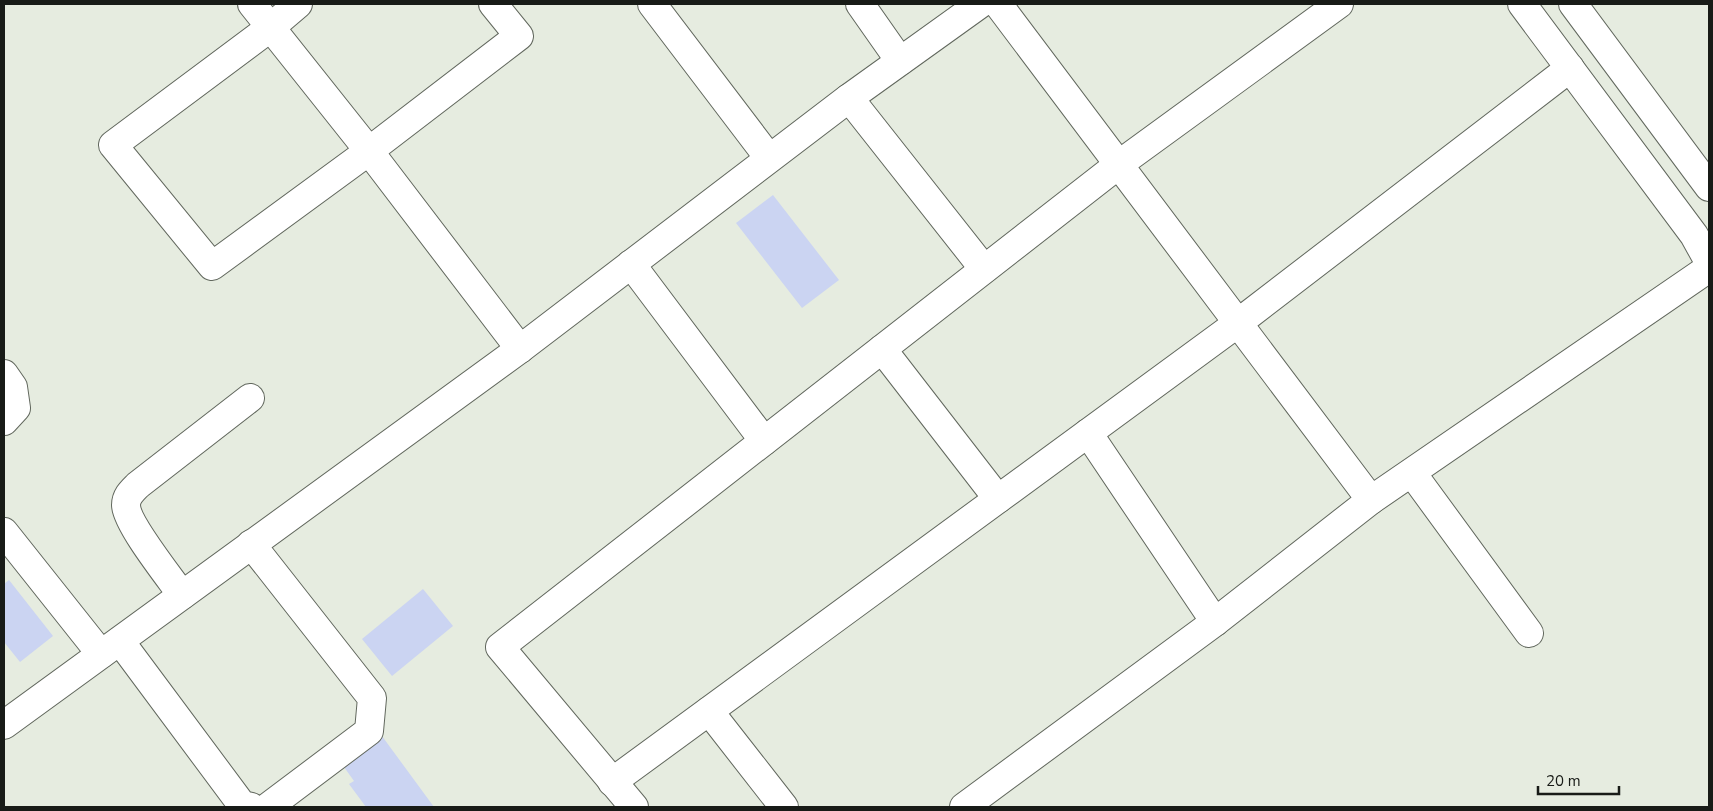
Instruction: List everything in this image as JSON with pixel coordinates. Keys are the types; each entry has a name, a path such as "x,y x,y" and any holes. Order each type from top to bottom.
{"street":[{"path":"252,4 369,151 520,349"},
{"path":"298,4 271,27 113,145 212,266 369,151 518,36 493,4"},
{"path":"652,4 769,158"},
{"path":"860,4 900,61"},
{"path":"4,725 520,349 849,98 980,4"},
{"path":"998,4 1371,500"},
{"path":"634,807 500,647 1118,165 1339,4"},
{"path":"1522,4 1570,68 1702,230 1709,262"},
{"path":"1573,4 1709,187"},
{"path":"612,782 1238,323 1570,68"},
{"path":"849,98 984,269"},
{"path":"631,264 764,441"},
{"path":"964,807 1216,622 1371,500 1709,268"},
{"path":"882,349 998,499"},
{"path":"4,374 13,387 16,408 4,421"},
{"path":"182,595 131,522 126,503 129,494 250,398"},
{"path":"1088,433 1216,622"},
{"path":"1412,473 1529,633"},
{"path":"4,532 110,648 242,805 251,807"},
{"path":"252,544 372,698 369,731 268,807"},
{"path":"709,711 784,807"}],"building":[{"path":"773,195 839,280 802,308 736,223"},
{"path":"9,580 53,636 20,662 4,642 4,584"},
{"path":"423,589 453,626 392,676 362,639"},
{"path":"379,732 434,807 366,807 349,784 354,781 344,767 366,751 362,745"}]}
